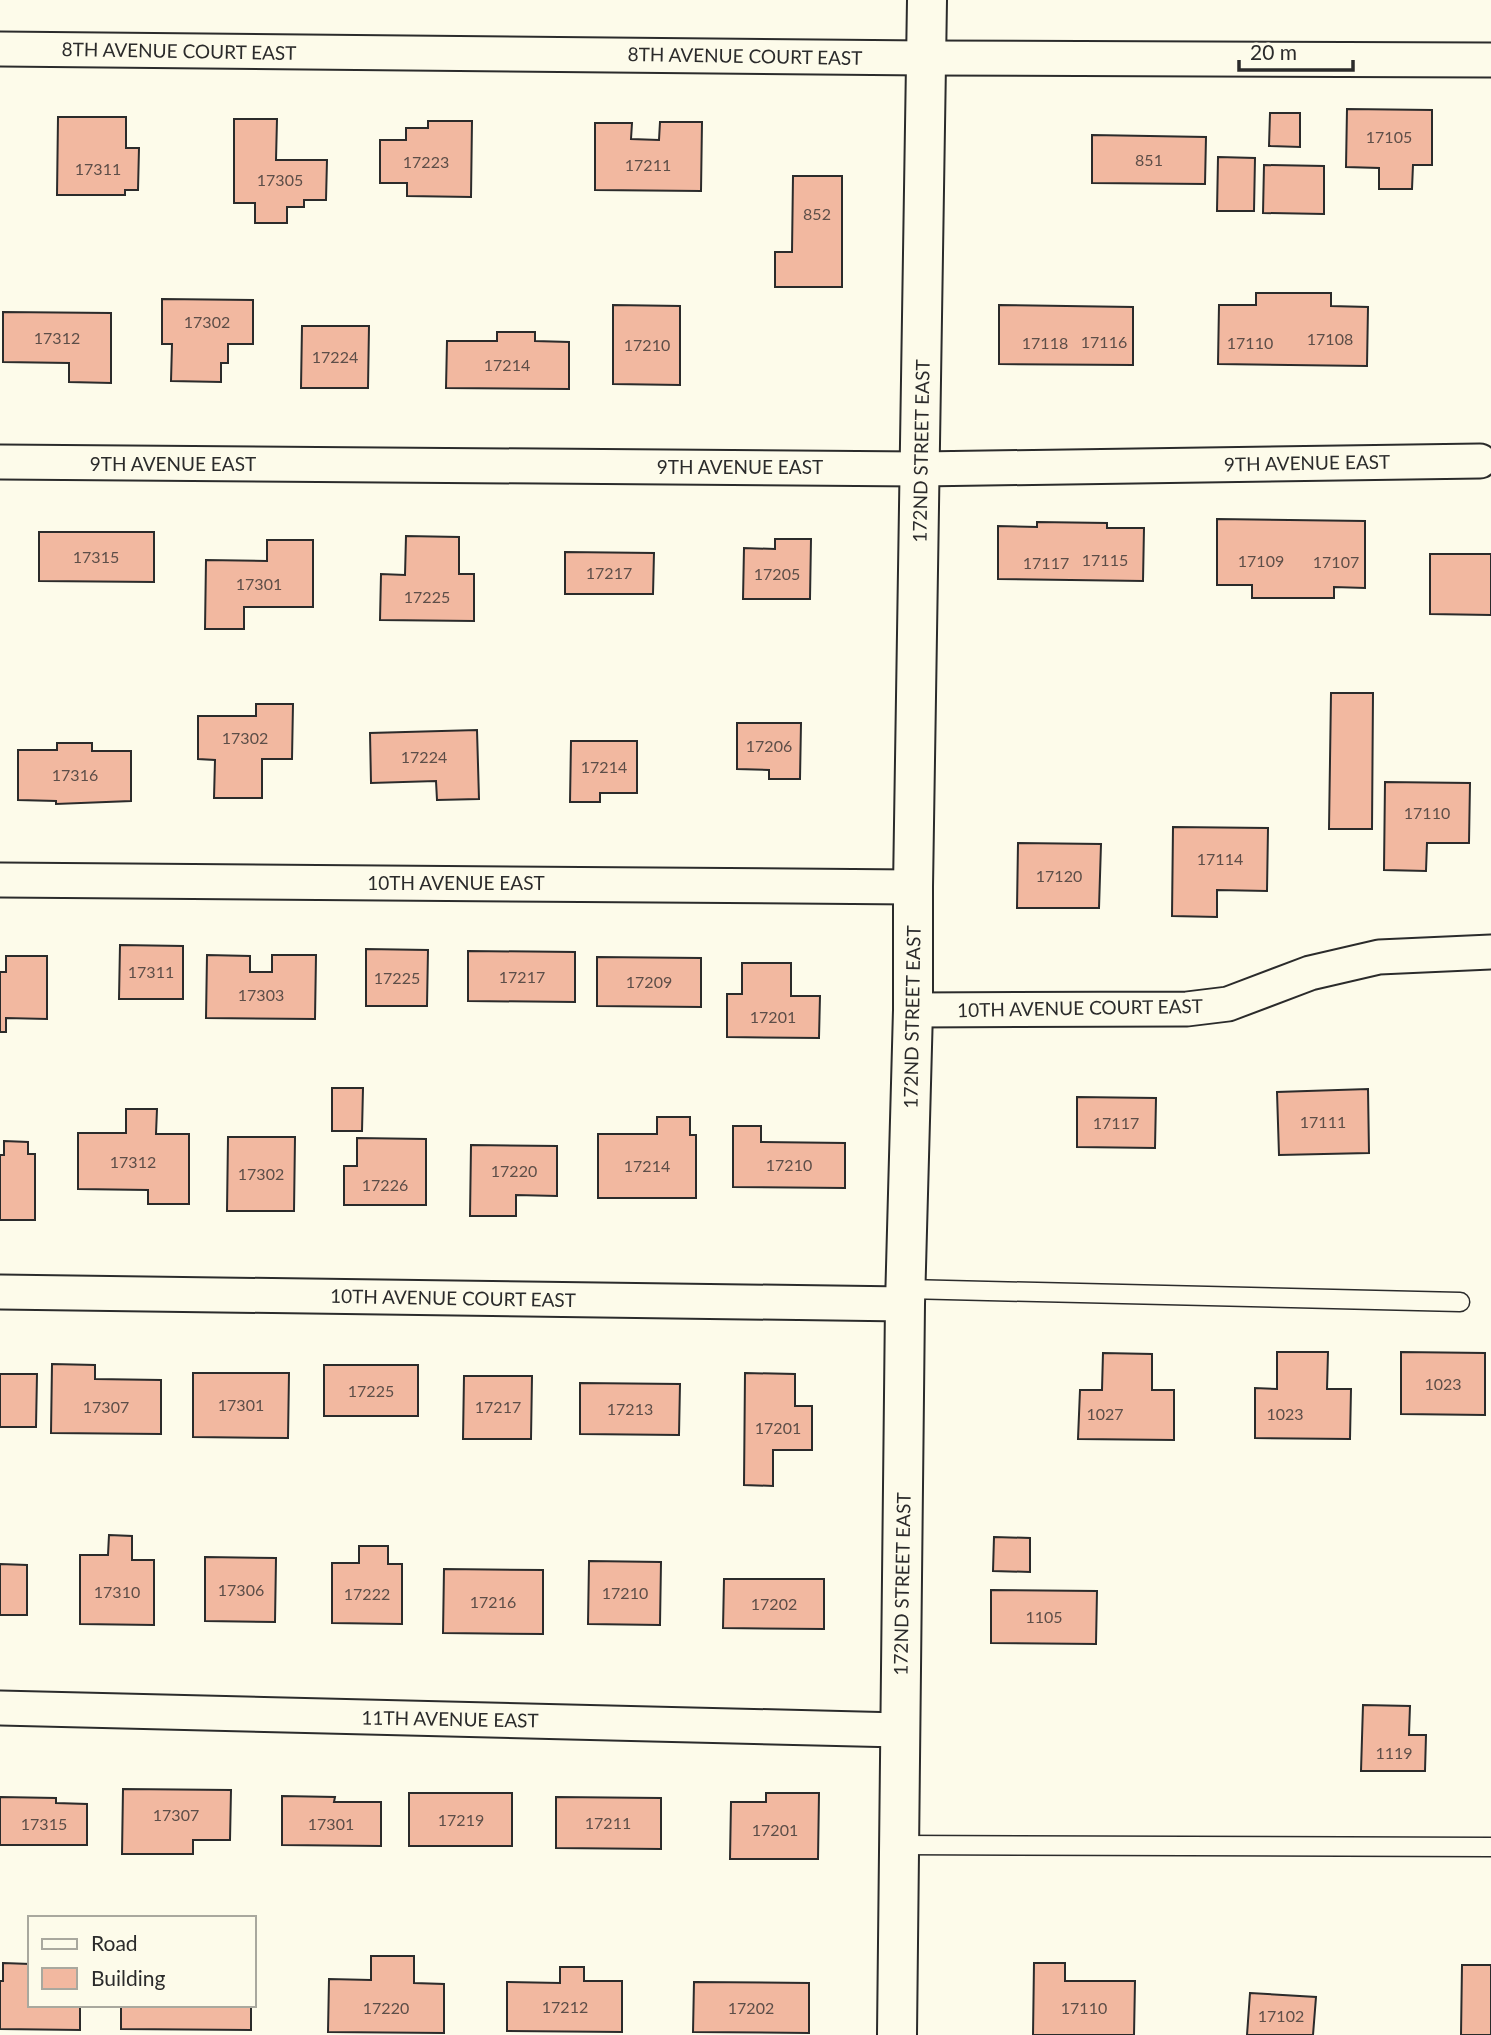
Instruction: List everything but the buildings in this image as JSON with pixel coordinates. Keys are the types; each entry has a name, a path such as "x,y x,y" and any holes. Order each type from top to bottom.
{"street":[{"name":"172ND STREET EAST","path":"897,2035 906,1296 913,1010 928,0"},
{"name":"8TH AVENUE COURT EAST","path":"0,49 927,58 1491,60"},
{"name":"9TH AVENUE EAST","path":"0,462 920,468 1480,461"},
{"name":"10TH AVENUE EAST","path":"0,880 913,887"},
{"name":"10TH AVENUE COURT EAST","path":"913,1010 1187,1009 1228,1004 1310,973 1378,957 1491,952"},
{"name":"10TH AVENUE COURT EAST","path":"0,1292 906,1296"},
{"name":"11TH AVENUE EAST","path":"0,1708 900,1730"}],"lane":[{"path":"906,1296 1460,1302"},
{"path":"899,1845 1491,1847"}]}
